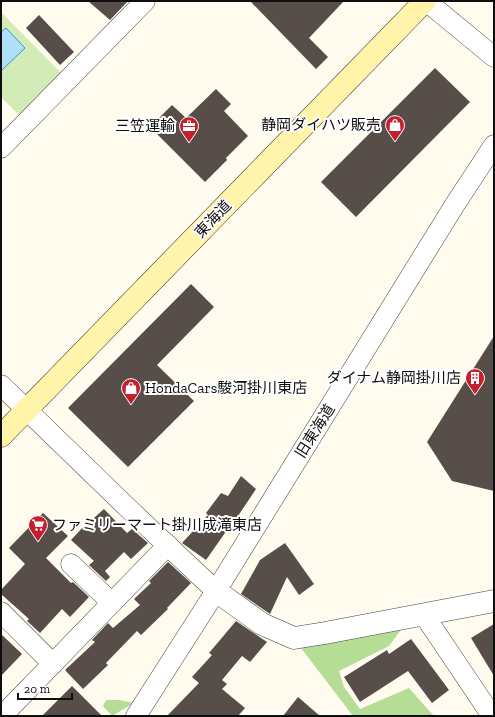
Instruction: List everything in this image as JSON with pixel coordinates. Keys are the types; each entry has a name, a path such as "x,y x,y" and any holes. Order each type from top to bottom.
{"main road":[{"name":"東海道","path":"1,436 426,1"}],"street":[{"path":"1,148 145,1"},
{"path":"426,1 494,57"},
{"name":"旧東海道","path":"136,716 216,591 454,206 494,145"},
{"path":"1,385 131,512 216,591 262,624 294,638 494,601"},
{"path":"2,716 168,545"},
{"path":"71,564 112,603"},
{"path":"1,612 53,664"},
{"path":"424,615 492,716"}],"green space":[{"path":"3,14 63,75 22,118 1,97 1,16"},
{"path":"403,627 389,646 339,671 344,687 360,709 409,688 432,714 436,716 353,716 301,648 345,629"},
{"path":"106,700 119,700 134,703 112,716 103,706"}],"water":[{"path":"6,28 25,48 1,71 1,32"}],"building":[{"path":"88,1 128,1 110,20"},
{"path":"250,1 344,1 309,38 328,57 316,69"},
{"path":"39,15 74,52 60,65 26,28"},
{"name":"静岡ダイハツ販売","path":"435,68 470,102 356,217 321,182"},
{"path":"216,89 231,104 224,111 248,136 205,182 150,127 172,105 186,118"},
{"name":"HondaCars駿河掛川東店","path":"191,284 214,307 157,365 194,401 128,467 68,408"},
{"name":"ダイナム静岡掛川店","path":"494,336 494,491 452,481 427,442"},
{"path":"241,476 256,489 228,531 227,530 206,560 182,543 208,515 206,513 221,493 228,496"},
{"path":"104,509 127,533 132,529 148,543 131,559 124,552 105,571 110,577 106,581 89,565 94,561 71,540 84,526"},
{"path":"43,513 68,536 46,558 71,583 73,582 89,597 70,617 62,609 40,633 27,621 29,619 1,594 1,590 25,564 9,548"},
{"path":"285,543 314,584 299,595 287,577 270,614 241,594 260,560"},
{"path":"168,562 191,583 167,608 168,609 141,635 137,631 106,663 108,665 83,689 65,670 95,642 92,640 108,623 113,628 140,605 134,599 151,583 149,581"},
{"path":"236,621 267,642 250,662 242,656 222,680 227,684 222,689 245,708 238,716 167,716 199,683 192,677 212,655 209,653"},
{"path":"494,624 494,676 471,638"},
{"path":"1,634 22,654 1,676"},
{"path":"411,639 449,690 432,703 408,671 360,702 344,677 387,650 389,654"},
{"path":"72,686 102,716 42,716"},
{"path":"298,697 320,716 283,716"}],"place":[{"name":"静岡ダイハツ販売","path":"395,142"},
{"name":"三笠運輸","path":"189,143"},
{"name":"ダイナム静岡掛川店","path":"475,395"},
{"name":"HondaCars駿河掛川東店","path":"131,405"},
{"name":"ファミリーマート掛川成滝東店","path":"38,542"}]}
